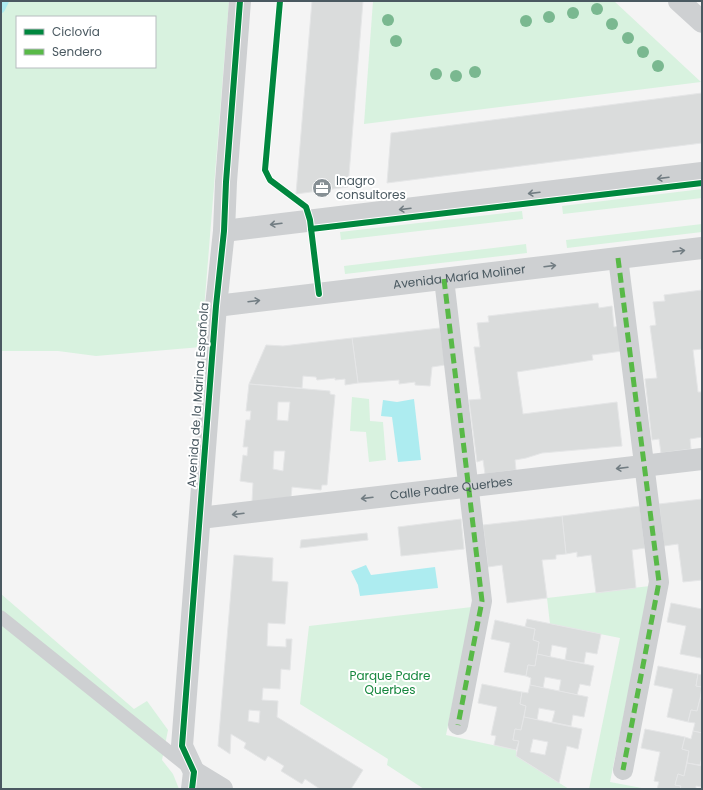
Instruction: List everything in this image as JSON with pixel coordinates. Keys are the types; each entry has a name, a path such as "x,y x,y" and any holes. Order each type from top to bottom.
{"street":[{"name":"Avenida de la Marina Española","path":"193,780 182,746 216,306 224,231 226,182 240,1"},
{"path":"680,1 702,22"},
{"path":"224,231 702,173"},
{"name":"Avenida María Moliner","path":"216,306 702,248"},
{"path":"618,258 660,582 623,770"},
{"path":"444,279 482,601 458,726"},
{"name":"Calle Padre Querbes","path":"200,518 702,459"},
{"path":"193,780 222,789"}],"lane":[{"path":"1,617 193,780"}],"green space":[{"path":"1,1 229,1 201,347 96,356 58,351 1,351"},
{"path":"373,1 614,1 701,82 364,124"},
{"path":"702,189 702,198 563,214 562,206"},
{"path":"522,211 523,219 341,240 340,232"},
{"path":"702,224 702,232 567,248 566,240"},
{"path":"526,244 527,253 345,274 344,266"},
{"path":"352,397 369,399 370,421 383,422 386,460 369,462 366,432 350,431"},
{"path":"650,586 610,782 647,789 589,789 620,638 550,624 547,598"},
{"path":"1,594 134,709 147,701 168,730 162,760 173,774 179,789 1,789"},
{"name":"Parque Padre Querbes","path":"472,607 446,735 516,750 516,756 569,789 424,789 387,765 388,759 300,704 309,626"}],"water":[{"path":"414,399 421,460 398,462 392,417 381,416 383,400 397,402"},
{"path":"366,565 371,575 435,567 438,588 360,596 358,585 351,571"}],"building":[{"path":"312,1 363,1 348,187 296,194"},
{"path":"702,93 702,143 387,183 391,133"},
{"path":"702,290 702,349 693,350 698,392 702,392 702,437 690,439 691,449 661,453 659,439 652,440 645,379 657,378 650,326 656,325 653,302 665,301 664,295"},
{"path":"598,303 599,308 612,306 614,327 620,326 623,351 592,355 593,360 517,372 523,414 617,402 622,446 542,453 515,460 516,470 485,474 483,460 477,462 469,400 481,399 474,347 480,347 477,323 489,322 488,316"},
{"path":"440,328 445,365 432,367 430,386 415,385 415,382 399,384 399,380 358,383 352,338"},
{"path":"352,338 358,383 345,385 345,379 335,380 335,378 317,380 316,377 303,376 302,388 249,384 266,345 283,346"},
{"path":"249,384 330,391 330,394 335,395 327,485 322,485 321,490 292,487 291,497 252,502 253,483 240,481 243,455 247,456 248,447 243,447 246,420 250,420 251,411 246,411","holes":["278,402 290,402 288,421 277,420","274,451 285,451 283,471 273,469"]},
{"path":"702,499 702,580 683,582 678,544 664,546 659,504"},
{"path":"640,506 645,548 632,550 636,588 596,593 591,555 577,557 577,552 566,554 562,516"},
{"path":"562,516 566,554 556,555 556,559 542,560 547,598 507,603 502,565 488,567 483,525"},
{"path":"461,519 464,549 401,556 398,527"},
{"path":"367,533 368,540 300,548 301,540"},
{"path":"234,555 273,558 272,581 288,582 285,624 268,623 267,646 286,647 286,639 292,639 290,670 281,669 280,689 263,688 262,700 278,701 277,717 363,770 351,789 320,789 305,779 302,784 281,771 284,766 268,756 265,761 244,748 246,743 231,734 230,754 218,746","holes":["249,710 260,711 259,723 248,721"]},
{"path":"671,603 702,609 701,658 680,654 686,626 667,622"},
{"path":"527,619 601,634 597,654 586,652 584,663 565,660 567,648 552,645 550,657 537,654 539,642 533,640 535,629 525,627"},
{"path":"495,620 535,629 533,640 539,642 535,666 528,665 526,676 504,672 510,643 491,639"},
{"path":"537,654 594,666 590,686 580,684 577,695 559,691 561,680 545,677 543,688 530,685 531,678 526,676 528,665 535,666"},
{"path":"658,666 698,674 696,686 702,687 700,699 697,711 691,710 688,722 667,717 673,689 654,685"},
{"path":"698,674 702,675 702,687 696,686"},
{"path":"482,684 522,692 520,704 526,706 521,730 515,729 513,740 519,741 516,750 494,745 496,736 491,735 497,707 478,703"},
{"path":"530,685 588,697 584,717 573,715 571,726 552,722 555,711 539,708 537,720 524,717 526,706 520,704 522,692 528,693"},
{"path":"700,699 702,700 702,733 693,731 695,723 688,722 691,710 697,711"},
{"path":"524,717 582,729 578,749 567,746 559,783 516,756 519,741 513,740 515,729 521,730","holes":["533,739 548,742 545,755 530,752"]},
{"path":"645,729 685,737 682,749 689,751 684,776 678,774 675,785 681,786 680,789 657,789 659,782 654,781 660,752 641,748"},
{"path":"693,731 702,733 702,757 700,765 687,763 689,751 682,749 685,737 691,739"},
{"path":"687,763 702,766 702,787 696,786 696,789 680,789 681,786 675,785 678,774 684,776"}],"waterway":[{"path":"1,9 5,1"}],"marked path":[{"path":"618,258 659,582 623,770"},
{"path":"444,279 482,601 458,725"}],"cycle path":[{"path":"192,789 194,772 182,746 216,306 224,231 226,182 240,1"},
{"path":"280,1 265,170 270,180 306,207 310,220 319,294"},
{"path":"311,229 702,183"}],"place":[{"name":"Inagro consultores","path":"322,188"}]}
